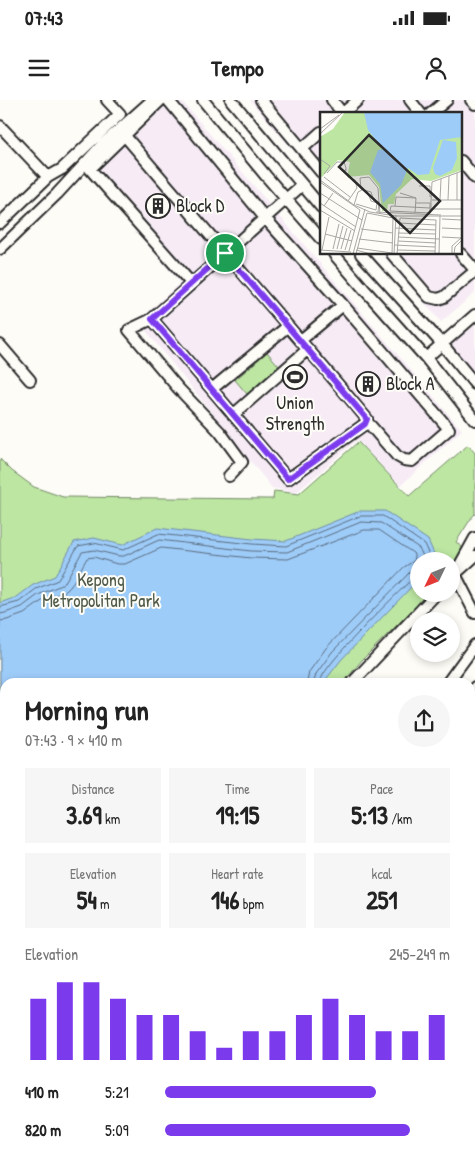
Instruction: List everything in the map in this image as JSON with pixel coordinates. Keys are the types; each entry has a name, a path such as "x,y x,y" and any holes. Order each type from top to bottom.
{"street":[{"path":"0,222 48,178 62,169 120,114 107,100"},
{"path":"0,249 57,194 103,144 153,100"},
{"path":"161,100 90,169 191,283"},
{"path":"168,100 265,218 343,305 449,429 412,461 404,460 397,456 370,425 365,424"},
{"path":"203,100 320,238"},
{"path":"231,100 320,206"},
{"path":"261,100 320,171"},
{"path":"332,100 341,112"},
{"path":"345,112 358,100"},
{"path":"410,100 419,112"},
{"path":"432,112 447,100"},
{"path":"471,100 475,104"},
{"path":"0,126 48,178"},
{"path":"302,149 320,133"},
{"path":"125,136 367,419 365,424 288,479 152,319"},
{"path":"462,162 475,178"},
{"path":"229,476 242,462 220,432 178,388 129,330 152,319 302,185"},
{"path":"335,255 426,358 475,420"},
{"path":"362,255 442,344 475,384"},
{"path":"393,255 429,297 438,300 475,271 462,255"},
{"path":"300,340 343,305"},
{"path":"426,358 475,316"},
{"path":"212,390 288,326"},
{"path":"0,345 30,380"},
{"path":"233,415 308,349"},
{"path":"460,564 475,538"},
{"path":"460,570 475,556"},
{"path":"460,588 475,613"},
{"path":"357,678 428,602"},
{"path":"451,678 475,644"}],"shaded area":[{"path":"158,100 181,100 462,430 400,486 357,440 296,493 272,488 138,321 180,283 84,170"},
{"path":"250,100 475,100 475,293 441,322 383,255 462,255 462,112 320,112 320,182"},
{"path":"475,321 475,376 449,343"}],"green space":[{"path":"267,352 279,366 247,394 235,380"},
{"name":"Kepong Metropolitan Park","path":"358,442 409,496 468,445 475,453 475,514 456,542 464,549 460,555 460,552 410,552 410,602 420,602 362,660 347,678 0,678 0,459 12,471 34,487 63,497 273,499 274,491 299,494"}],"water":[{"name":"Kepong Metropolitan Park","path":"360,511 385,511 428,540 433,552 410,552 410,588 341,660 327,678 0,678 0,603 17,597 33,585 55,576 74,542 94,538 122,545 157,528 286,541"}],"place":[{"name":"Block D","path":"158,206"},
{"name":"Union Strength","path":"295,377"},
{"name":"Block A","path":"368,384"}],"route":[{"path":"225,253 367,419 365,424 288,479 152,319 225,253"}]}
